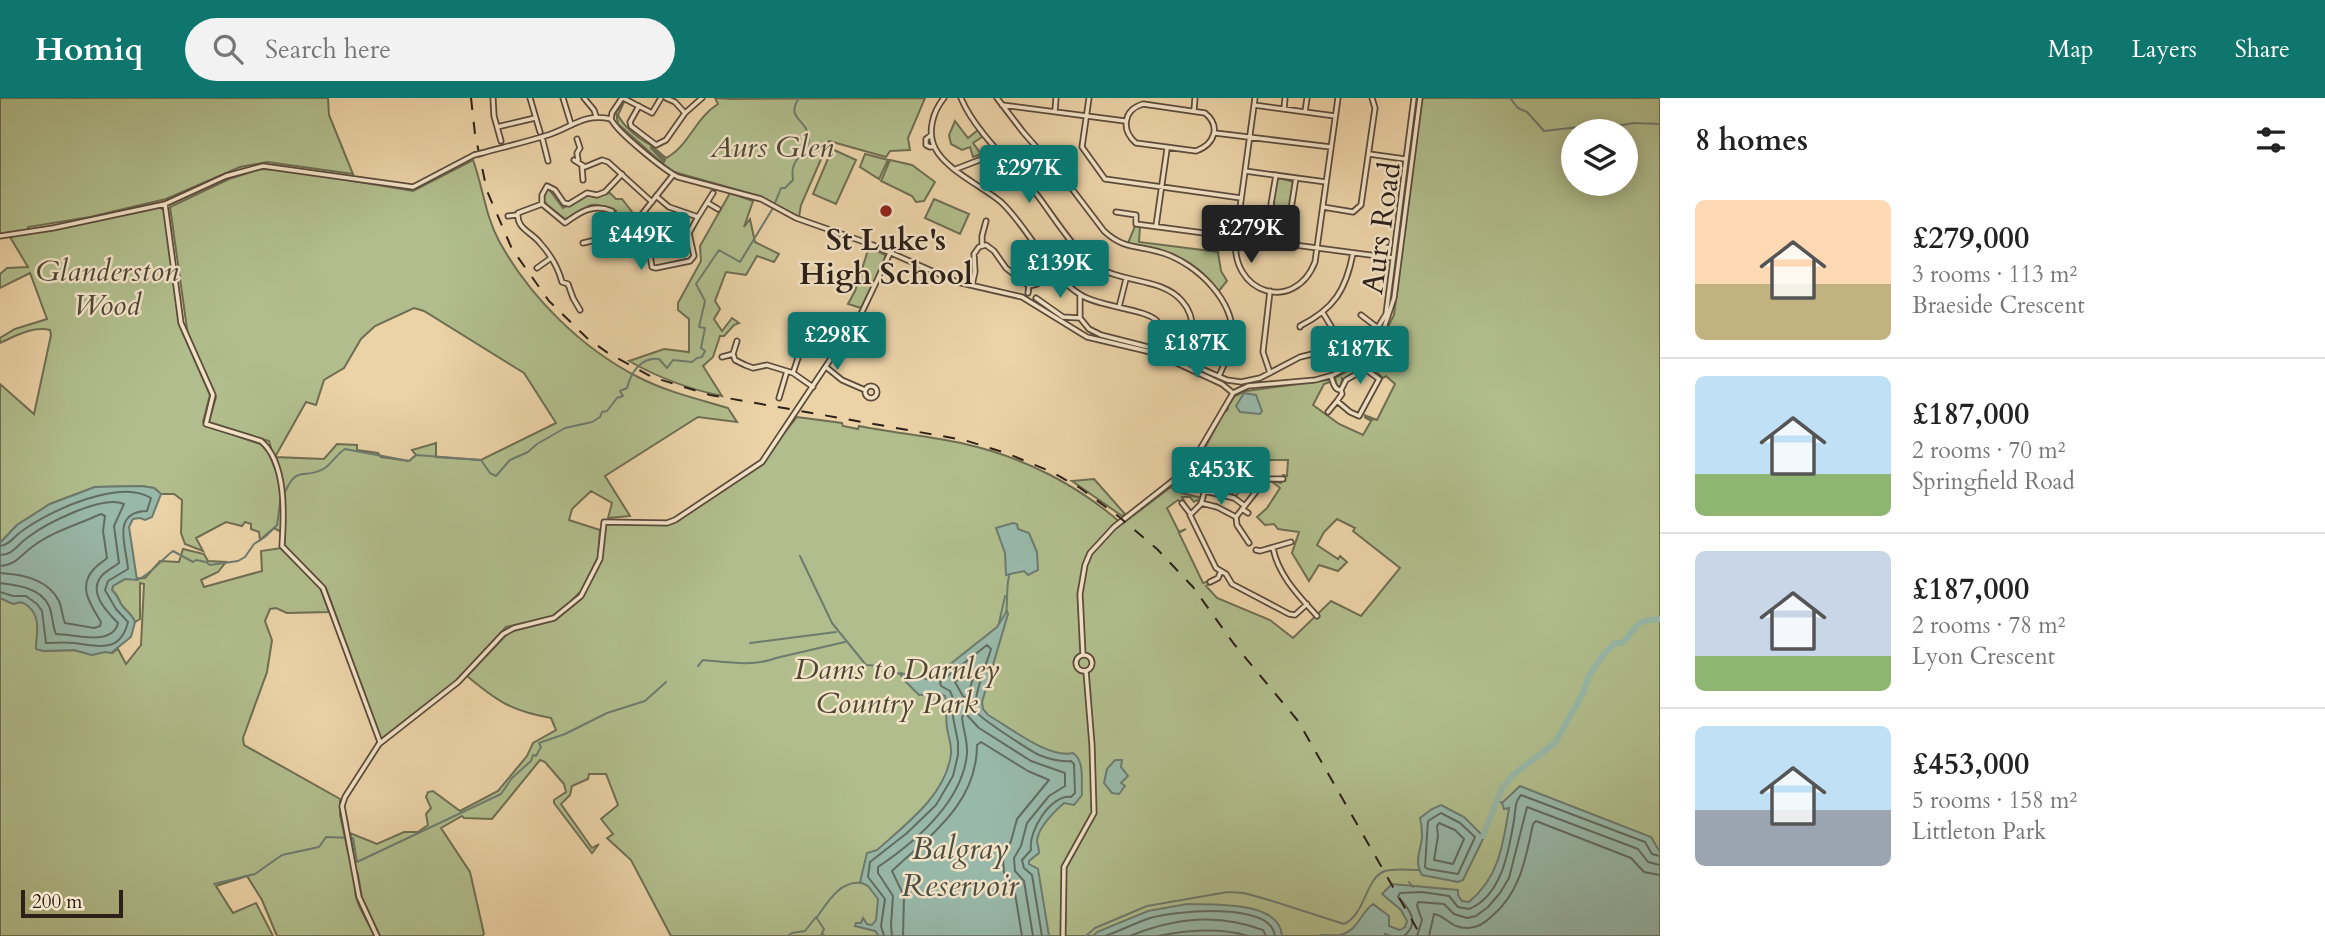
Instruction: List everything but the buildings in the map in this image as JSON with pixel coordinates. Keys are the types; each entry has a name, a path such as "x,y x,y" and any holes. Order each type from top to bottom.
{"street":[{"path":"493,98 492,109 500,141"},
{"path":"530,98 548,161"},
{"path":"563,98 571,124"},
{"path":"584,98 596,116"},
{"path":"611,119 622,98 652,113 663,98 675,102 685,113"},
{"path":"639,106 630,122 631,126 656,145 666,140 685,113 702,98"},
{"path":"944,98 935,113 931,135 934,146 946,162 1006,207 1065,282 1080,295 1100,304 1149,316 1157,321 1161,332 1155,351"},
{"path":"961,98 1000,152 1091,263 1126,279 1157,286 1174,294 1184,303 1193,330 1186,362"},
{"path":"997,98 1112,239 1126,246 1175,257 1194,269 1207,282 1222,302 1231,321 1232,343 1219,376"},
{"path":"1055,111 1056,98"},
{"path":"1089,98 1083,147 1105,179 1241,198"},
{"path":"1152,98 1152,104"},
{"path":"1194,110 1195,98"},
{"path":"1255,98 1234,248 1239,269 1251,284 1270,291 1292,288 1305,280 1313,269 1338,98"},
{"path":"1284,109 1285,98"},
{"path":"1306,112 1307,98"},
{"path":"1323,208 1353,212 1362,205 1375,108 1372,98"},
{"name":"Aurs Road","path":"1378,328 1386,314 1414,98"},
{"name":"Aurs Road","path":"1233,393 1248,386 1331,376 1359,360 1382,334 1392,306 1420,98"},
{"path":"1152,104 1205,113 1211,118 1215,133 1209,144 1200,150 1136,143 1127,132 1125,121 1133,108 1152,104"},
{"path":"1002,105 1125,121"},
{"path":"1254,105 1335,116"},
{"path":"0,236 53,228 165,204 226,176 264,166 413,187 474,155 596,116 611,119 620,130 673,174 741,193 796,219 890,253 949,279 1022,297 1091,339 1155,351 1222,384 1233,393 1191,464 1178,478 1111,529 1090,553 1080,594 1083,655"},
{"path":"497,127 535,118"},
{"path":"1215,133 1331,147"},
{"path":"931,135 926,139 926,145 934,146"},
{"path":"577,139 580,148 576,160 582,167 583,180"},
{"path":"1156,226 1167,148"},
{"path":"956,169 1000,152"},
{"path":"1369,154 1406,159"},
{"path":"582,167 605,158 652,202"},
{"path":"1245,171 1326,182"},
{"path":"542,204 542,195 547,186 555,190 564,203 569,204 587,194 605,192 622,174"},
{"path":"673,174 639,218 647,236 652,256 651,265 656,268 693,259 689,233 713,193"},
{"path":"1276,175 1271,204 1274,210 1292,209 1296,178"},
{"path":"656,196 669,207 698,217"},
{"path":"708,203 718,209"},
{"path":"165,204 181,323 213,395 206,424 261,441 268,447 283,491 285,506 282,546 323,588 380,742"},
{"path":"508,216 542,204"},
{"path":"542,204 565,223 593,207 612,211 621,237"},
{"path":"1116,212 1136,215 1136,224 1399,258"},
{"path":"517,215 521,227 538,240 551,258 562,282 568,284 580,310"},
{"path":"982,245 986,223 992,226"},
{"path":"672,226 674,234"},
{"path":"663,238 689,233"},
{"path":"583,243 647,236"},
{"path":"972,285 975,272 974,254 976,248 982,245 990,247 1006,268 1029,286"},
{"path":"377,936 359,897 342,806 380,742 458,682 506,632 550,620 581,596 600,559 604,522 667,523 687,513 761,464 862,312 890,253"},
{"path":"1300,327 1322,313 1346,283 1353,253"},
{"path":"537,268 551,258"},
{"path":"1119,308 1126,279"},
{"path":"1029,286 1037,284"},
{"path":"1028,293 1029,286"},
{"path":"1270,291 1263,352 1270,373"},
{"path":"1080,295 1080,318 1089,330 1241,382 1254,380 1300,357 1340,348 1367,338 1378,328 1361,315"},
{"path":"1040,299 1063,317 1080,318"},
{"path":"1322,313 1337,336 1340,348"},
{"path":"1215,340 1210,352 1228,356"},
{"path":"737,341 733,354 735,360 754,368 767,365 793,373 813,387"},
{"path":"722,356 733,354"},
{"path":"793,373 798,358"},
{"path":"825,367 842,380 865,390"},
{"path":"1328,412 1342,394 1346,380 1365,369 1379,379 1362,415 1350,412 1337,401"},
{"path":"779,398 779,390 787,371"},
{"path":"1331,376 1335,388 1341,390"},
{"path":"865,390 876,381"},
{"path":"865,390 869,401 876,394 873,386"},
{"path":"1189,475 1199,477 1210,461 1236,464"},
{"path":"1190,513 1201,503 1208,479 1191,464"},
{"path":"1259,477 1264,480 1283,479"},
{"path":"1249,543 1237,525 1236,517 1264,480"},
{"path":"1205,491 1234,498 1248,513"},
{"path":"1182,503 1190,513 1216,568 1226,574 1232,584 1289,614 1295,615 1307,604"},
{"path":"1201,503 1217,507 1236,517"},
{"path":"1256,550 1291,542"},
{"path":"1273,548 1275,558 1288,582 1317,615"},
{"path":"1210,582 1218,578 1221,571"},
{"path":"1083,655 1088,656 1092,663 1086,671"},
{"path":"1083,655 1077,659 1076,664 1078,669 1086,671"},
{"path":"1063,936 1064,867 1094,813 1086,671"}],"green space":[{"path":"0,98 328,98 329,115 353,174 267,162 240,167 166,199 0,234"},
{"name":"Aurs Glen","path":"715,98 925,98 908,138 910,150 890,151 886,157 829,141 801,205 799,217 759,196 674,172 663,164 665,160 652,146 666,158 674,153 703,117 718,104"},
{"name":"Dams to Darnley Country Park","path":"1422,98 1660,98 1660,936 671,936 631,860 607,838 613,834 601,819 618,805 606,774 589,774 588,779 572,786 570,795 561,804 592,848 599,844 592,853 554,803 554,800 566,792 564,784 545,762 540,760 492,819 462,816 441,828 470,872 484,934 482,936 380,936 362,898 358,875 355,882 356,898 375,936 277,936 262,900 247,876 216,886 233,913 256,903 273,936 0,936 0,598 13,604 21,602 32,608 38,629 36,643 43,651 74,650 92,655 105,651 112,653 118,649 126,664 141,645 144,584 140,583 140,619 135,622 112,590 113,586 125,579 145,578 160,561 179,562 183,549 204,554 208,561 226,562 218,572 201,580 204,587 262,571 261,551 281,548 320,587 329,612 287,613 276,608 270,609 265,621 272,640 267,672 243,738 244,745 340,799 340,815 348,852 353,850 350,833 377,844 404,832 418,832 428,825 426,814 431,808 426,797 428,792 433,791 460,811 498,791 527,756 533,743 556,730 551,718 505,704 467,676 509,632 555,620 583,597 601,561 605,524 665,525 677,520 758,466 797,417 842,423 843,426 858,429 859,426 952,441 1008,456 1068,485 1122,524 1171,487 1175,491 1201,498 1199,502 1194,502 1190,497 1182,497 1189,510 1183,501 1178,500 1167,508 1179,532 1186,529 1179,533 1203,583 1209,581 1210,584 1206,586 1217,598 1270,620 1293,638 1331,601 1361,616 1400,568 1353,531 1355,528 1337,519 1324,532 1317,545 1347,562 1338,571 1319,565 1309,581 1292,553 1299,532 1278,529 1274,524 1265,525 1257,517 1267,508 1280,488 1271,481 1281,483 1283,475 1287,476 1288,460 1255,460 1236,496 1232,495 1240,461 1210,460 1203,468 1197,463 1228,406 1235,396 1246,391 1328,380 1330,382 1324,384 1313,405 1339,424 1363,435 1371,421 1364,417 1374,420 1364,415 1377,420 1395,384 1386,376 1383,378 1369,369 1345,380 1342,378 1341,386 1337,386 1335,378 1371,353 1394,315"},
{"path":"624,102 618,115 620,119 632,132 651,145 662,163 618,124 616,112"},
{"path":"955,121 968,138 978,130 982,137 973,143 981,154 973,157 970,147 962,150 951,144 949,135"},
{"path":"832,149 856,160 836,204 813,194"},
{"path":"865,154 888,160 879,179 860,167"},
{"name":"Glanderston Wood","path":"473,160 490,221 499,241 526,282 559,319 577,336 617,365 660,387 728,408 737,422 698,417 605,476 630,516 608,518 612,503 591,491 572,509 569,520 600,530 598,557 581,591 551,617 506,627 457,680 381,739 326,588 284,546 285,534 274,528 260,540 259,532 251,529 251,524 245,522 242,526 226,522 196,538 203,551 185,544 181,533 182,500 174,494 161,494 154,488 141,486 95,487 50,504 17,525 0,543 0,384 34,414 51,335 50,330 37,329 0,343 0,338 15,329 47,319 30,273 0,288 0,274 7,268 28,267 10,237 159,207 165,211 179,324 210,395 203,422 207,426 263,445 277,474 269,441 209,422 216,397 188,336 170,207 229,179 261,169 289,170 413,191","holes":["414,308 424,311 524,373 556,423 481,460 436,457 436,443 412,450 416,455 409,461 357,450 357,445 337,444 324,459 275,457 306,402 316,405 324,380 344,368 361,339 375,326"]},
{"path":"890,160 912,165 935,182 924,201 916,202 912,196 881,181"},
{"path":"1279,178 1294,182 1289,209 1277,208 1273,204"},
{"path":"548,188 563,208 585,196 610,193 616,199 622,199 636,217 644,236 627,235 624,226 616,220 616,211 596,205 590,205 573,217 565,219 546,204 543,198"},
{"path":"730,193 753,201 744,227 750,219 755,242 779,254 774,262 757,256 746,275 726,272 715,301 720,309 714,319 722,331 732,318 739,323 724,336 720,336 713,357 703,366 722,396 674,382 629,361 664,349 689,352 689,319 678,310 678,303 701,261 700,246"},
{"path":"934,199 969,214 960,234 925,218"},
{"path":"1135,226 1140,226 1139,242 1218,252 1221,271 1227,281 1218,292 1200,271 1179,257 1128,243"},
{"path":"1066,240 1085,262 1079,275 1071,270 1052,245"},
{"path":"869,247 885,255 885,259 861,308 848,304"},
{"path":"1094,479 1125,514 1122,516 1072,481"}],"water":[{"path":"1244,393 1256,395 1262,411 1260,414 1240,412 1236,406"},
{"path":"95,487 154,488 161,494 152,517 145,520 133,519 129,527 137,580 125,579 113,586 112,590 135,622 131,637 111,653 92,655 74,650 36,649 37,626 32,611 23,603 13,604 0,598 0,543 17,525 50,504"},
{"path":"1017,524 1018,529 1029,533 1037,552 1038,570 1028,575 1024,571 1006,575 1005,553 996,528"},
{"name":"Balgray Reservoir","path":"1007,611 982,702 983,709 988,715 1042,747 1063,754 1073,753 1082,772 1082,795 1074,805 1064,803 1047,820 1038,837 1039,853 1029,861 1029,864 1038,869 1049,936 879,936 875,931 855,926 856,923 861,923 863,918 867,924 872,925 876,920 878,899 868,886 860,882 867,853 877,850 923,808 941,783 951,754 945,696 919,695 902,678 901,673 930,680 997,627"},
{"path":"1115,760 1122,760 1121,767 1128,776 1121,783 1125,786 1119,794 1112,793 1104,783 1107,769"},
{"path":"1520,786 1651,837 1660,852 1660,936 1317,936 1346,933 1373,904 1389,916 1389,926 1400,930 1405,927 1407,921 1401,910 1382,894 1392,884 1458,890 1462,901 1469,902 1487,882 1498,860 1509,808 1504,809 1502,803"},
{"path":"1441,805 1464,817 1483,836 1463,880 1458,882 1422,875 1419,870 1422,835 1420,818"},
{"path":"1187,904 1228,905 1258,910 1278,924 1282,936 1093,936 1148,911"}],"waterway":[{"path":"285,492 298,475 318,472 345,449 409,461 416,455 481,460 490,473 496,476 510,460 528,452 565,428 592,422 600,417 617,398 623,396 620,391 627,388 634,371 647,360 659,359 667,368 673,360 692,362 702,357 705,351 701,348 705,328 699,327 705,301 696,284 719,250 740,262 773,208 781,188 785,188 793,180 793,167 809,141 805,126 795,115 795,105 799,98"},
{"path":"1510,98 1544,131 1579,127 1600,129 1634,123 1660,124"},
{"path":"137,580 173,551 193,562 196,560 210,565 238,561 245,557 254,544 277,525 281,496"},
{"path":"800,556 832,623 866,665 881,666 902,675"},
{"path":"1006,613 1009,576"},
{"path":"999,623 1005,596"},
{"path":"1483,836 1502,788 1513,775 1555,743 1583,693 1588,677 1603,655 1615,643 1622,643 1640,623 1660,619"},
{"path":"750,643 836,632"},
{"path":"698,666 703,660 759,662 845,642"},
{"path":"214,884 255,874 282,855 319,847 326,837 353,838 357,862 501,794 512,778 531,761 533,755 536,756 541,747 539,743 565,734 607,713 645,701 666,682"},
{"path":"1496,799 1502,803"},
{"path":"1086,936 1095,928 1147,906 1228,892 1244,893 1344,924 1357,912 1378,875 1393,870 1419,870"},
{"path":"1409,882 1413,887"},
{"path":"817,917 841,888 861,883"},
{"path":"787,936 805,931 816,917 824,929 821,936 824,935"}],"railway":[{"path":"471,98 475,134 487,191 512,249 549,301 587,338 608,353 652,377 710,395 964,440 1006,453 1052,472 1080,488 1157,549 1193,587 1234,644 1298,721 1421,936"}],"place":[{"name":"St Luke's High School","path":"886,211"}]}
